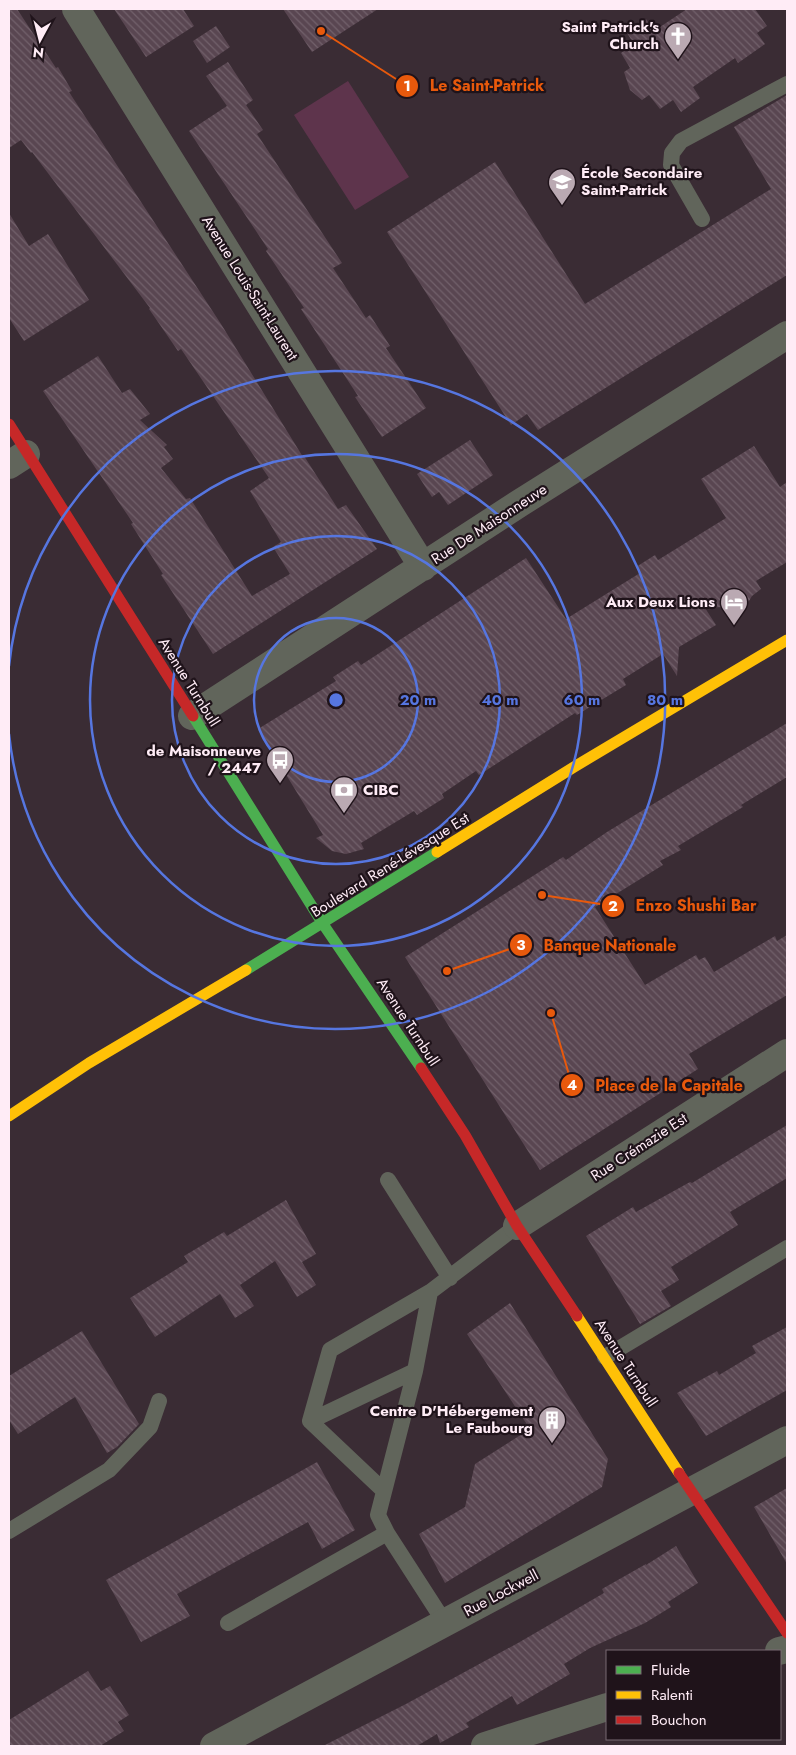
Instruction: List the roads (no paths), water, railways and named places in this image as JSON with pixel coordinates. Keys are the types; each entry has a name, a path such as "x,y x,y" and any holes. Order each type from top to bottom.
{"street":[{"name":"Avenue Louis-Saint-Laurent","path":"76,9 423,567"},
{"name":"Rue De Maisonneuve","path":"192,716 520,503 787,335"},
{"name":"Avenue Turnbull","path":"9,424 18,459 192,716 323,924 465,1136 516,1226 605,1357 691,1492 787,1633"},
{"name":"Boulevard René-Lévesque Est","path":"9,1116 89,1063 323,924 574,768 787,640"},
{"name":"Rue Crémazie Est","path":"516,1226 787,1054"},
{"name":"Rue Lockwell","path":"214,1746 787,1440"},
{"path":"485,1746 606,1707"}],"lane":[{"path":"702,219 671,165 672,153 681,141 787,84"},
{"path":"388,1180 450,1278"},
{"path":"310,1421 330,1350 430,1292 516,1226"},
{"path":"605,1357 787,1248"},
{"path":"430,1292 415,1371 378,1515 386,1533 445,1623"},
{"path":"310,1421 415,1371"},
{"path":"9,1531 109,1470 150,1427 160,1401"},
{"path":"310,1421 384,1491"},
{"path":"228,1623 386,1533"}],"place":[{"name":"Le Saint-Patrick","path":"321,31"},
{"name":"Saint Patrick's Church","path":"678,60"},
{"name":"École Secondaire Saint-Patrick","path":"562,206"},
{"name":"Aux Deux Lions","path":"734,626"},
{"name":"de Maisonneuve / 2447","path":"280,784"},
{"name":"CIBC","path":"344,814"},
{"name":"Enzo Shushi Bar","path":"542,895"},
{"name":"Banque Nationale","path":"447,971"},
{"name":"Place de la Capitale","path":"551,1013"},
{"name":"Centre D'Hébergement Le Faubourg","path":"552,1444"}]}
